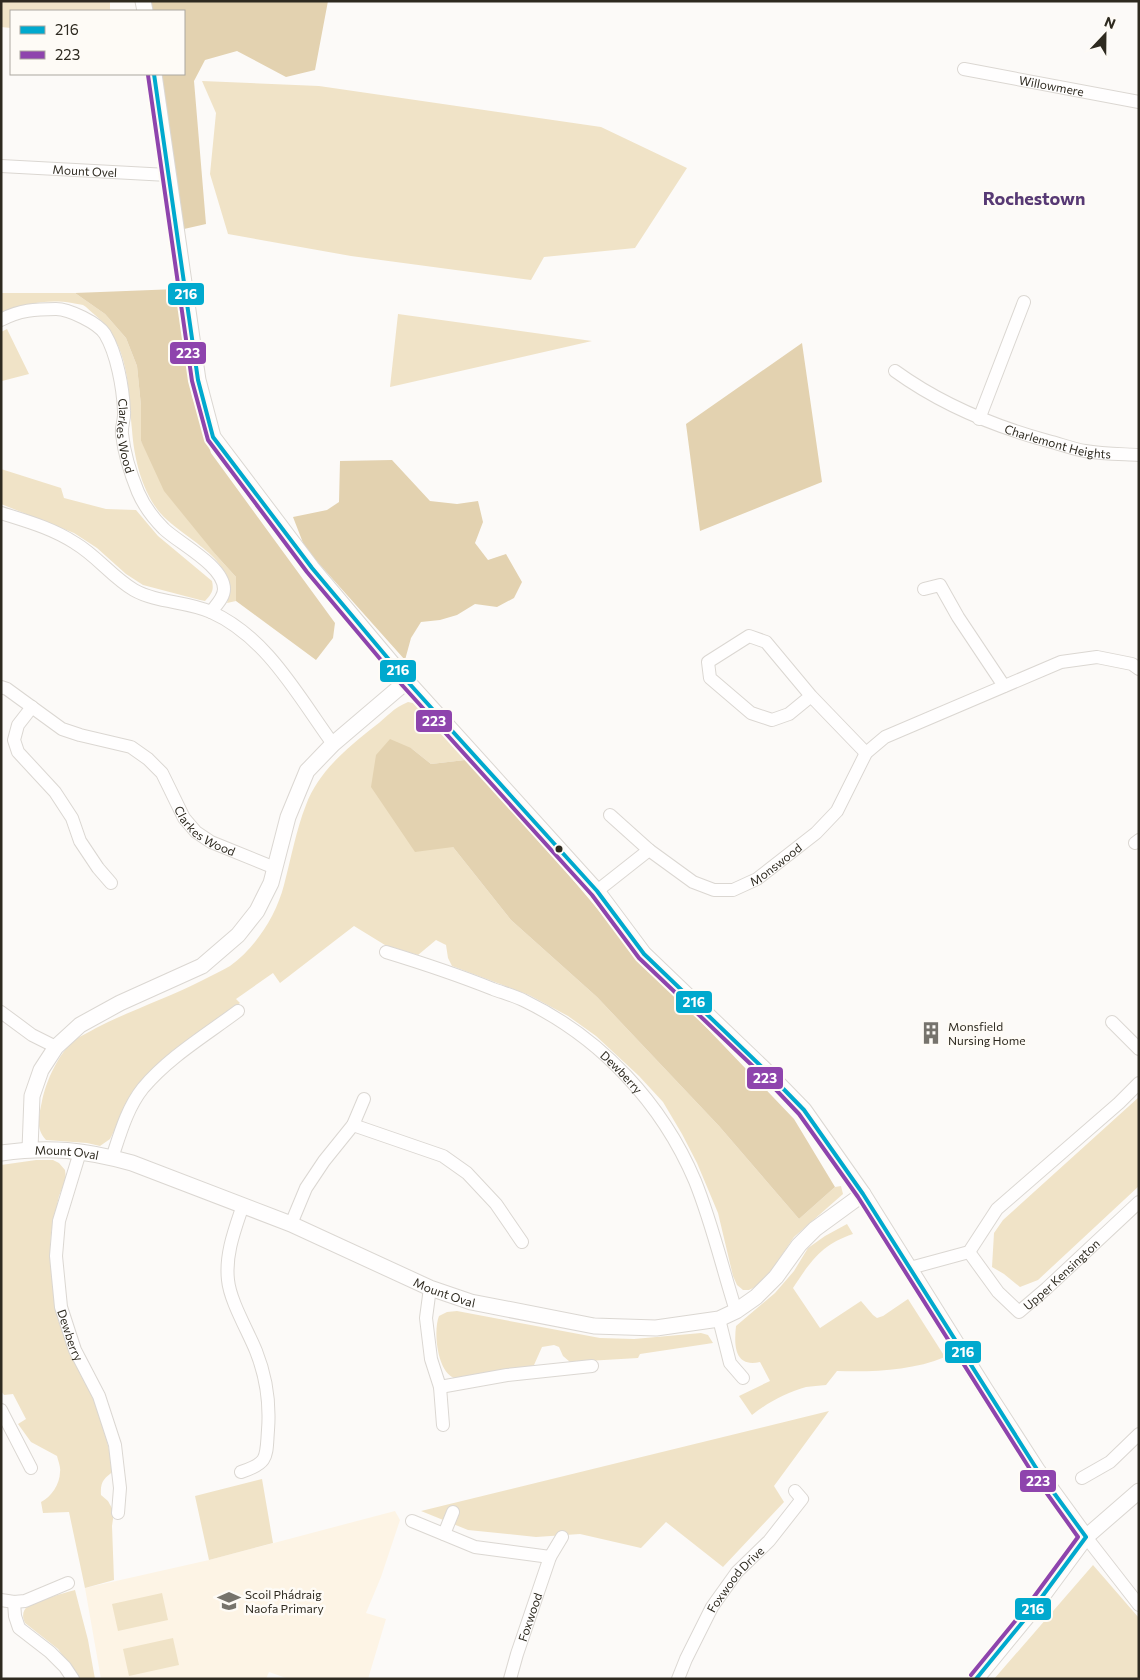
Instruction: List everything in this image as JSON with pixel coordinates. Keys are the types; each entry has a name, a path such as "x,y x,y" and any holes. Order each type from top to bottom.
{"street":[{"name":"Willowmere","path":"964,70 1139,102"},
{"path":"154,75 198,380 213,437 312,568 407,681 597,891 644,954 804,1110 863,1194 1038,1471 1139,1605"},
{"name":"Mount Ovel","path":"1,166 168,175"},
{"path":"979,419 1024,302"},
{"name":"Clarkes Wood","path":"1,320 30,309 63,309 83,317 104,333 121,378 124,413 122,432 128,461 138,492 150,514 164,529 211,565 221,576 224,590 220,600 211,612"},
{"name":"Charlemont Heights","path":"895,371 919,388 979,419 1029,436 1084,451 1139,455"},
{"path":"1,512 48,528 75,543 96,558 114,577 136,591 188,603 234,624 256,642 276,663 333,744"},
{"path":"924,588 940,585 958,617 1004,686"},
{"path":"811,696 790,714 772,720 752,713 710,678 708,662 750,636 766,642 811,696 866,753"},
{"name":"Monswood","path":"610,815 649,850 693,882 714,890 733,890 757,879 816,833 837,811 866,753 884,737 1061,662 1096,657 1132,664 1139,669"},
{"path":"30,1149 32,1096 41,1070 56,1047 80,1025 120,1003 202,966 238,935 258,911 271,883 288,817 307,771 333,744 407,681"},
{"name":"Clarkes Wood","path":"1,687 7,689 62,729 130,747 148,759 162,773 184,818 196,832 211,842 275,868"},
{"path":"32,707 18,725 14,740 18,752 55,792 72,818 80,841 98,868 111,883"},
{"path":"597,891 649,850"},
{"name":"Dewberry","path":"386,952 524,1001 565,1023 602,1051 642,1092 669,1131 694,1179 710,1220 724,1275 736,1311"},
{"path":"112,1158 126,1118 143,1089 168,1063 238,1011"},
{"path":"1,1012 32,1035 56,1047"},
{"path":"1112,1022 1139,1049"},
{"path":"910,1268 969,1252 997,1209 1119,1103 1139,1083"},
{"path":"291,1224 306,1188 324,1161 353,1126 364,1099"},
{"path":"353,1126 443,1156 467,1173 496,1204 522,1242"},
{"name":"Mount Oval","path":"1,1153 30,1149 55,1149 80,1152 132,1163 291,1224 430,1288 471,1302 594,1326 656,1328 719,1319 736,1311 756,1297 776,1277 799,1245 815,1229 863,1194"},
{"name":"Dewberry","path":"80,1152 59,1222 56,1256 61,1307 75,1350 99,1396 115,1445 120,1488 118,1513"},
{"name":"Upper Kensington","path":"969,1252 998,1292 1019,1312 1139,1202"},
{"path":"241,1472 257,1466 266,1456 269,1415 267,1391 257,1353 236,1308 228,1281 230,1248 243,1205"},
{"path":"430,1288 426,1318 431,1359 440,1387 443,1425"},
{"path":"719,1319 730,1362 743,1378"},
{"path":"440,1387 507,1375 592,1366"},
{"path":"1,1410 31,1468"},
{"path":"1082,1478 1110,1462 1139,1434"},
{"name":"Foxwood Drive","path":"678,1679 712,1607 737,1572 769,1542 802,1499 795,1491"},
{"path":"976,1679 1030,1613 1086,1537 1138,1493"},
{"path":"444,1534 453,1512"},
{"path":"412,1521 475,1547 550,1557"},
{"name":"Foxwood","path":"510,1679 550,1557 562,1537"},
{"path":"1,1600 25,1601 68,1583"},
{"path":"14,1602 15,1616 20,1628 50,1652 65,1667 73,1679"}],"shaded area":[{"path":"1,1 110,1 110,10 10,10 10,28 1,27"},
{"path":"150,1 328,1 315,70 286,77 237,51 205,60 194,81 206,224 184,229 160,75 185,75 185,10 152,10"},
{"path":"202,81 319,86 601,127 687,168 635,248 544,257 531,280 351,256 228,234 210,174 216,113"},
{"path":"177,289 192,396 211,453 335,623 333,638 316,660 236,601 236,577 164,491 141,441 141,406 137,366 126,338 105,314 75,293"},
{"path":"1,293 75,293 105,314 126,338 137,366 141,406 141,441 216,555 236,577 236,601 227,603 229,587 225,573 217,561 167,520 151,500 139,471 134,451 125,368 115,339 106,327 84,306 72,303 36,303 1,312"},
{"path":"398,314 592,341 390,387"},
{"path":"7,329 29,374 2,381 1,332"},
{"path":"802,343 822,482 700,531 686,424"},
{"path":"392,460 430,501 457,504 478,501 483,522 475,543 488,560 506,554 522,582 514,598 497,607 475,604 457,615 440,620 421,622 411,638 405,660 305,548 293,517 327,510 339,502 340,461"},
{"path":"1,469 61,488 64,498 106,509 136,510 158,536 212,581 213,589 211,594 205,601 143,585 126,574 97,548 74,533 1,504"},
{"path":"408,702 418,704 465,760 431,764 411,748 453,847 511,920 597,997 719,1126 799,1219 835,1187 841,1186 843,1194 794,1237 769,1274 757,1286 749,1290 743,1290 737,1285 733,1276 718,1213 697,1163 663,1102 639,1076 596,1036 568,1016 529,995 452,966 448,958 446,945 436,940 418,955 385,945 354,926 280,983 273,973 236,999 240,1003 172,1051 134,1092 110,1139 100,1146 87,1143 46,1140 40,1131 40,1112 50,1076 64,1051 76,1039 123,1015 227,968 248,950 264,930 276,908 284,885 302,815 318,782 335,761 355,743 394,710"},
{"path":"390,739 411,748 431,764 465,760 507,802 634,952 794,1119 835,1187 799,1219 719,1126 597,997 511,920 453,847 415,852 371,787 376,755"},
{"path":"1139,1097 1139,1186 1038,1280 1020,1287 992,1267 994,1233 1003,1220"},
{"path":"36,1160 53,1160 59,1163 65,1170 66,1179 59,1196 51,1233 50,1259 58,1320 100,1412 114,1471 103,1481 101,1495 108,1501 114,1512 112,1526 114,1580 85,1588 69,1512 43,1513 41,1502 54,1490 60,1477 57,1456 31,1442 18,1424 26,1419 13,1394 4,1395 1,1391 1,1165"},
{"path":"847,1224 853,1234 833,1243 818,1255 793,1288 820,1328 861,1301 877,1318 908,1299 945,1357 932,1362 892,1370 837,1371 826,1385 806,1387 792,1392 771,1402 752,1415 739,1396 770,1381 760,1362 745,1362 740,1358 735,1340 736,1326 775,1293 794,1271 808,1248"},
{"path":"457,1311 600,1338 634,1339 701,1333 708,1335 713,1343 640,1354 638,1358 570,1362 563,1356 559,1347 554,1345 542,1347 534,1365 527,1368 454,1378 448,1374 440,1359 436,1331 439,1316 447,1312"},
{"path":"829,1411 774,1486 784,1502 723,1567 666,1522 641,1548 580,1534 536,1537 468,1530 421,1511"},
{"path":"262,1479 273,1543 209,1560 195,1496"},
{"name":"Scoil Phádraig Naofa Primary","path":"395,1511 400,1520 381,1577 366,1613 386,1619 368,1679 289,1679 269,1672 266,1679 101,1679 85,1588 209,1560"},
{"path":"1093,1565 1139,1618 1139,1679 994,1679"},
{"path":"75,1590 88,1640 95,1679 79,1679 58,1649 25,1623 23,1618 25,1609 29,1605"},
{"path":"162,1593 168,1620 118,1631 112,1604"},
{"path":"173,1638 179,1665 129,1676 123,1649"}],"transit line":[{"name":"223","path":"148,75 192,381 208,440 307,572 402,685 592,895 639,958 760,1073 799,1114 858,1197 1033,1474 1078,1537 1025,1609 971,1675"},
{"name":"216","path":"154,75 198,380 213,437 312,568 407,681 597,891 644,954 804,1110 863,1194 1038,1471 1086,1537"},
{"name":"216","path":"976,1679 1030,1613 1086,1537"}],"place":[{"name":"Monsfield Nursing Home","path":"931,1033"},
{"name":"Scoil Phádraig Naofa Primary","path":"229,1601"}],"district":[{"name":"Rochestown","path":"1034,198"}]}
